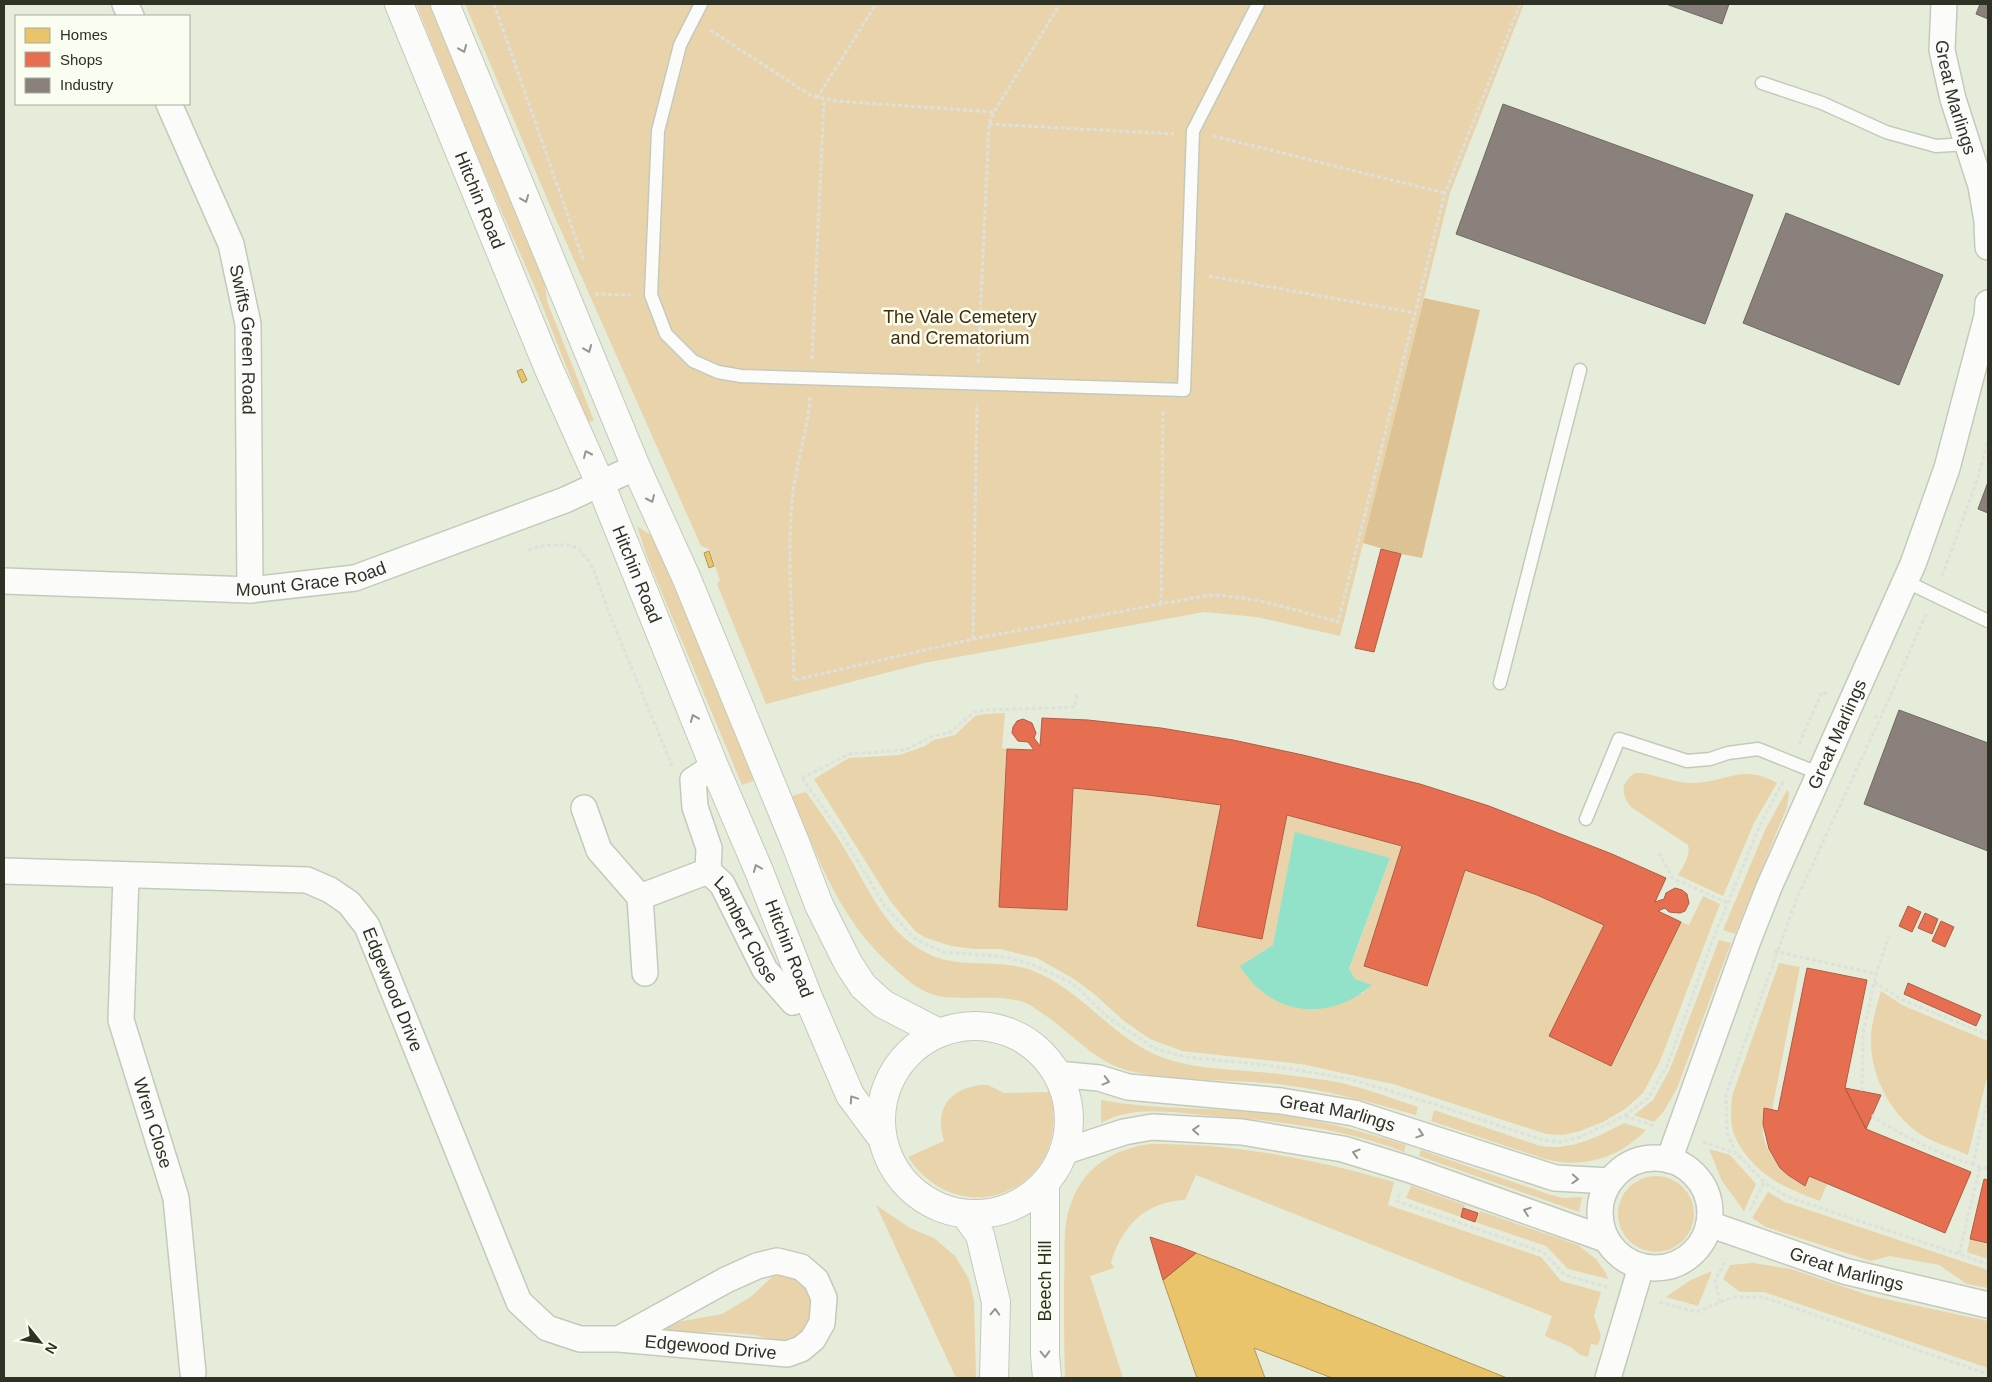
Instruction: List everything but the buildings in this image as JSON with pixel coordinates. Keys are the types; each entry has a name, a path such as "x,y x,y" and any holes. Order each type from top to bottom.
{"main road":[{"name":"Hitchin Road","path":"399,4 548,367 600,482 714,766 850,1095 882,1138"},
{"path":"445,4 636,467 686,578 795,842 819,905 848,963 863,986 883,1004 939,1033"},
{"path":"977,1026 997,1028 1015,1034 1032,1044 1058,1074 1065,1093 1069,1113 1068,1132 1063,1152 1056,1169 1045,1183 1028,1198 1009,1208 987,1214 965,1214 942,1208 921,1197 903,1181 890,1161 882,1138 881,1112 886,1087 899,1064 916,1046 939,1033 958,1027 977,1026"},
{"name":"Beech Hill","path":"1045,1183 1045,1355 1047,1378"},
{"path":"965,1214 980,1235 996,1302 994,1378"}],"street":[{"name":"Great Marlings","path":"1944,4 1942,50 1953,99 1981,186 1987,221 1988,247"},
{"name":"Swifts Green Road","path":"169,105 231,244 248,324 250,590"},
{"name":"Great Marlings","path":"1669,1160 1746,943 1818,774 1905,581 1947,468 1987,316 1988,303"},
{"name":"Mount Grace Road","path":"4,581 250,590 355,578 565,500 600,482 636,467"},
{"name":"Lambert Close","path":"714,766 693,780 695,807 709,848 708,871 722,884 765,970 793,1002 808,996"},
{"path":"584,808 599,850 640,897 645,974"},
{"name":"Edgewood Drive","path":"4,871 307,880 330,890 349,903 367,926 519,1302 547,1328 580,1339 619,1339 787,1354 801,1349 813,1339 822,1323 824,1298 816,1280 801,1267 777,1261 757,1266 726,1280 619,1339"},
{"name":"Lambert Close","path":"640,897 708,871"},
{"name":"Wren Close","path":"126,876 121,1020 176,1198 193,1373"},
{"name":"Great Marlings","path":"1058,1074 1099,1078 1128,1087 1281,1101 1354,1113 1555,1178 1610,1181"},
{"name":"Great Marlings","path":"1063,1152 1124,1132 1152,1127 1242,1132 1343,1149 1408,1169 1606,1239"},
{"name":"Great Marlings","path":"1652,1158 1669,1160 1682,1165 1702,1184 1707,1197 1710,1211 1702,1241 1691,1255 1676,1264 1659,1268 1641,1267 1626,1261 1614,1251 1606,1239 1600,1219 1601,1200 1610,1181 1621,1169 1636,1162 1652,1158"},
{"name":"Great Marlings","path":"1708,1224 1844,1271 1988,1305"},
{"path":"1608,1378 1641,1267"}],"lane":[{"path":"701,4 680,45 658,132 651,295 666,334 693,361 718,372 741,376 1184,390 1193,133 1258,4"},
{"path":"1762,83 1822,103 1886,132 1936,146 1968,144"},
{"path":"1500,683 1580,370"},
{"path":"1905,581 1988,621"},
{"path":"1586,819 1619,739 1687,761 1710,759 1728,753 1758,748 1818,774"}],"path":[{"path":"494,4 586,267"},
{"path":"817,98 876,4"},
{"path":"693,18 817,98 994,112 1060,4"},
{"path":"824,100 809,418 793,493 790,542 794,680 973,639 1209,596 1235,596 1255,599 1338,622 1445,193 1520,4"},
{"path":"989,124 1193,133 1445,193"},
{"path":"1188,272 1416,313"},
{"path":"592,286 596,296 651,295"},
{"path":"1161,604 1163,389"},
{"path":"1988,439 1978,478 1934,596 1880,719 1797,898 1726,1094 1727,1133 1736,1153 1764,1182 1788,1197 1988,1264"},
{"path":"528,550 545,545 570,545 580,550 593,568 673,770"},
{"path":"1077,693 1075,707 974,712 951,732 934,736 905,750 848,754 802,778 841,833 884,905 915,939 942,952 1006,957 1036,966 1072,984 1110,1018 1156,1048 1186,1057 1265,1065 1350,1079 1430,1102 1543,1140 1560,1142 1580,1137 1624,1116 1649,1097 1667,1066 1728,903 1760,825 1782,788 1791,762 1822,692"},
{"path":"1659,853 1672,878 1728,903"},
{"path":"1862,1091 1863,1034 1876,974 1889,936"},
{"path":"1776,952 1876,974"},
{"path":"1874,982 1903,1000 1988,1035"},
{"path":"1973,1165 1988,1098"},
{"path":"1872,1115 1888,1127 1973,1165 1988,1169"},
{"path":"1959,1254 1980,1167"},
{"path":"1397,1201 1543,1252 1565,1275 1604,1286"},
{"path":"1664,1304 1696,1312 1733,1297 1762,1297 1988,1374"}],"green space":[{"path":"416,4 437,4 544,272 547,301 594,421 588,422 537,292 476,153"},
{"name":"The Vale Cemetery and Crematorium","path":"465,4 1524,4 1450,193 1340,636 1257,617 1204,612 924,663 766,704 717,584 720,580 709,549 701,546 551,208"},
{"path":"637,526 652,536 660,548 756,780 742,785 647,557"},
{"path":"1005,713 1002,748 1007,749 1000,907 1067,910 1073,788 1148,795 1221,805 1197,926 1262,939 1287,815 1402,846 1364,966 1427,986 1465,870 1537,895 1604,925 1611,1065 1681,922 1689,925 1703,896 1720,904 1660,1061 1643,1093 1625,1109 1603,1122 1564,1135 1546,1134 1393,1084 1301,1064 1182,1051 1150,1039 1124,1021 1093,993 1074,979 1037,958 1000,949 975,949 951,946 924,937 915,931 891,902 814,779 849,758 900,755 925,746 934,740 955,735 975,716","holes":["1390,858 1349,970 1355,979 1371,985 1362,994 1241,966 1273,945"]},
{"path":"1635,773 1689,783 1707,782 1745,774 1765,777 1777,783 1754,823 1723,896 1678,875 1687,857 1688,845 1631,807 1627,802 1624,793 1625,784"},
{"path":"1787,790 1789,793 1787,807 1735,934 1723,930 1766,828"},
{"path":"806,792 835,834 880,909 908,941 924,952 954,962 999,964 1031,970 1065,988 1110,1025 1142,1048 1173,1061 1218,1069 1279,1074 1346,1084 1418,1107 1416,1115 1348,1097 1278,1084 1167,1077 1130,1071 1117,1067 1094,1054 1053,1021 1026,1003 1003,998 942,997 921,989 902,976 875,950 845,910 822,867 792,796"},
{"path":"1719,940 1731,943 1677,1088 1664,1111 1654,1122 1634,1115 1653,1100 1670,1069"},
{"path":"1779,963 1800,967 1772,1110 1765,1122 1763,1133 1769,1151 1775,1160 1797,1182 1805,1186 1809,1176 1827,1184 1820,1201 1779,1183 1761,1171 1742,1149 1732,1127 1732,1096"},
{"path":"1881,991 1902,1005 1988,1041 1988,1073 1968,1155 1929,1139 1916,1131 1904,1121 1886,1096 1874,1066 1871,1051 1872,1025"},
{"path":"980,1085 988,1085 1004,1093 1050,1092 1053,1125 1046,1154 1030,1176 1009,1190 983,1197 956,1194 931,1181 908,1157 944,1141 941,1120 947,1103 952,1096 960,1091"},
{"path":"1101,1100 1162,1107 1282,1115 1336,1125 1406,1145 1404,1152 1334,1131 1262,1120 1170,1112 1128,1113 1101,1123"},
{"path":"1434,1110 1540,1146 1573,1145 1584,1142 1624,1123 1646,1130 1624,1148 1600,1159 1587,1162 1559,1162 1431,1121"},
{"path":"1150,1144 1212,1146 1273,1154 1334,1166 1394,1182 1388,1205 1541,1257 1561,1281 1601,1292 1594,1316 1601,1336 1598,1345 1591,1344 1588,1357 1580,1355 1571,1347 1545,1336 1552,1316 1196,1175 1185,1200 1158,1205 1147,1211 1129,1227 1122,1237 1111,1262 1114,1268 1090,1276 1123,1378 1065,1378 1065,1232 1073,1198 1090,1172 1102,1161 1132,1148"},
{"path":"1709,1149 1730,1155 1756,1184 1744,1211 1722,1181"},
{"path":"1421,1150 1548,1194 1563,1198 1582,1197 1579,1212 1419,1156"},
{"path":"1656,1176 1670,1179 1683,1187 1691,1200 1694,1214 1691,1228 1683,1241 1670,1249 1656,1252 1642,1249 1629,1241 1621,1228 1618,1214 1621,1200 1629,1187 1642,1179"},
{"path":"1411,1186 1465,1205 1461,1217 1406,1198"},
{"path":"1768,1192 1785,1202 1988,1270 1988,1288 1967,1284 1939,1265 1890,1256 1871,1261 1766,1227 1752,1218"},
{"path":"876,1205 910,1228 934,1238 955,1256 969,1279 974,1301 976,1378 956,1378"},
{"path":"1480,1211 1578,1245 1596,1259 1608,1279 1568,1269 1546,1246 1475,1222"},
{"path":"1970,1239 1988,1243 1988,1259 1967,1252"},
{"path":"1753,1263 1791,1269 1871,1296 1988,1321 1988,1368 1764,1292 1740,1292 1723,1279 1730,1265"},
{"path":"1712,1271 1698,1306 1666,1297 1689,1281"},
{"path":"774,1275 797,1280 809,1296 812,1313 810,1320 807,1328 794,1338 778,1341 746,1334 698,1332 663,1334 658,1331 661,1325 722,1314 752,1296"}],"shaded area":[{"path":"1424,298 1480,310 1422,558 1363,543"}],"water":[{"path":"1295,832 1390,858 1349,969 1355,979 1372,985 1355,997 1337,1005 1319,1009 1301,1008 1284,1004 1267,995 1253,983 1240,966 1273,945"}]}
